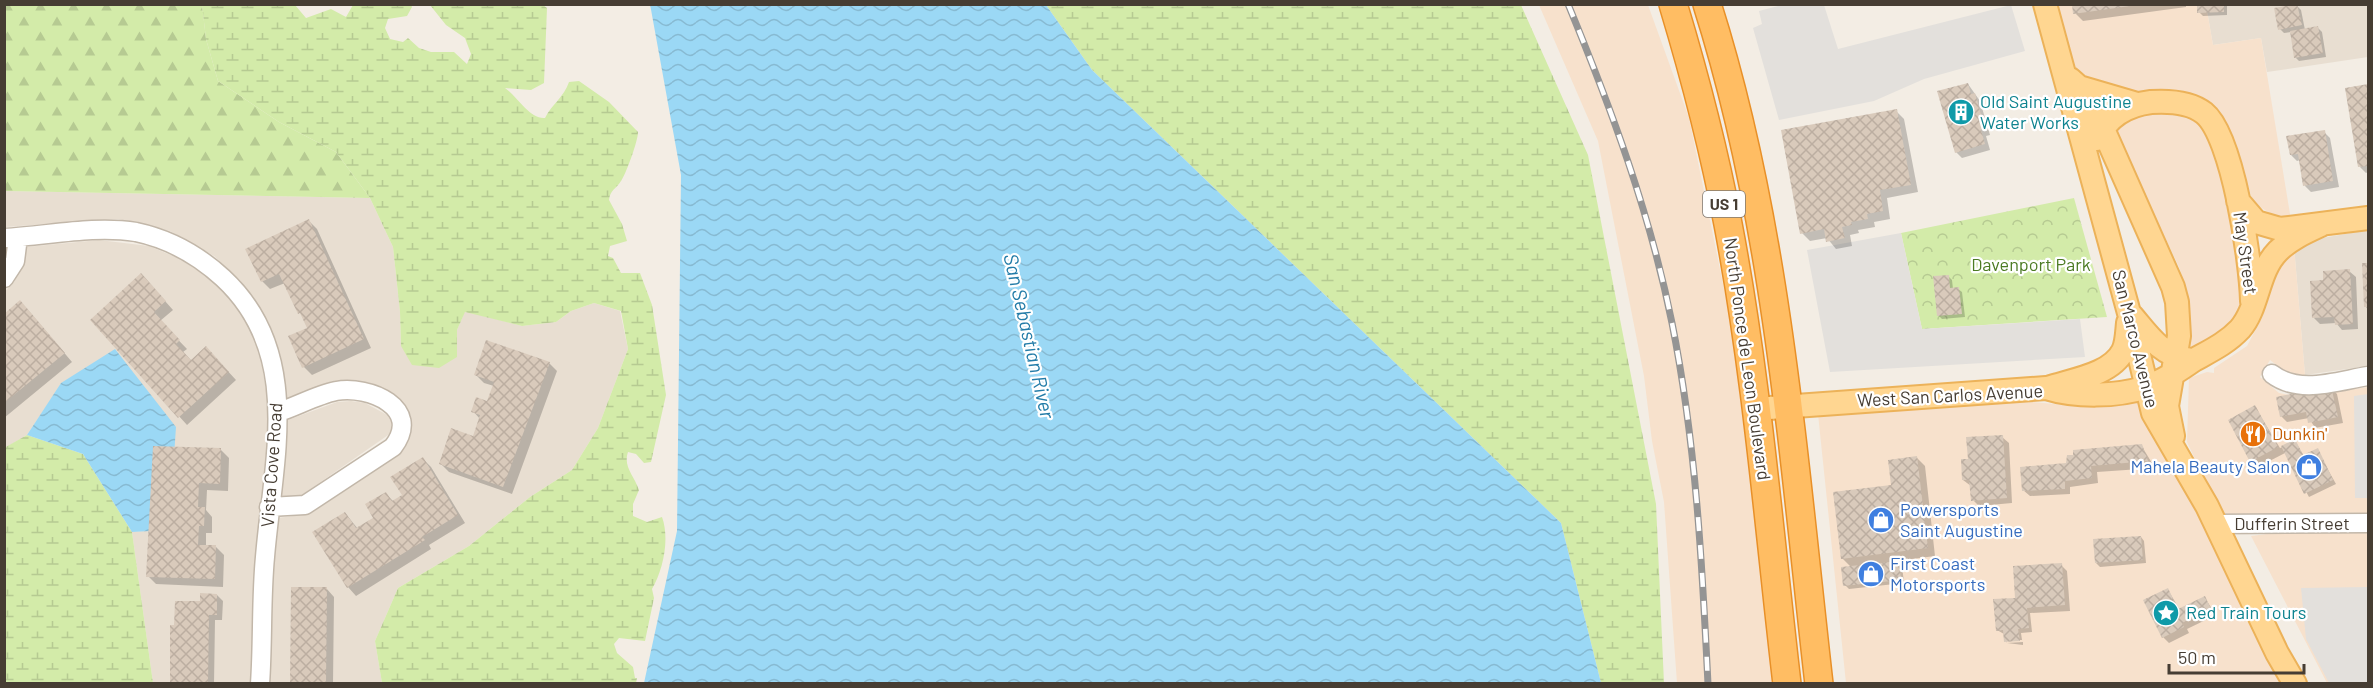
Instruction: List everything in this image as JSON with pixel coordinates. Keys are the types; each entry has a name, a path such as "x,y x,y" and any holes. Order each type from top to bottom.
{"highway":[{"name":"North Ponce de Leon Boulevard","path":"1673,4 1699,95 1720,182 1737,277 1755,408 1787,684"},
{"name":"North Ponce de Leon Boulevard","path":"1707,4 1733,94 1760,212 1787,405 1819,684"}],"main road":[{"name":"San Marco Avenue","path":"2045,4 2072,81 2090,169 2129,313 2152,413 2175,448 2216,524 2277,653 2295,684"},
{"path":"2072,81 2137,104"},
{"path":"2072,81 2103,129 2173,287 2177,302 2180,364 2167,406 2175,448"},
{"name":"May Street","path":"2090,169 2093,148 2103,129 2112,117 2137,104 2165,101 2203,113 2224,142 2238,201 2252,306"},
{"name":"May Street","path":"2238,201 2248,216 2266,226 2280,229 2368,218"},
{"name":"May Street","path":"2145,388 2180,364 2222,344 2241,328 2268,265 2277,252 2289,241 2321,225"},
{"path":"2129,313 2156,346 2180,364"},
{"path":"2046,388 2107,368 2117,359 2124,349 2129,313"},
{"name":"West San Carlos Avenue","path":"1755,408 2046,388 2066,394 2145,388"}],"street":[{"name":"Vista Cove Road","path":"11,237 99,230 136,232 167,241 210,266 234,288 261,329 272,359 279,412 264,567 260,684"},
{"path":"4,278 15,261 11,237"},
{"path":"2272,374 2285,384 2300,386 2368,376"},
{"path":"269,507 305,505 393,447 400,438 402,427 397,409 367,392 351,390 335,392 279,412"},
{"name":"Dufferin Street","path":"2216,524 2368,523"}],"shaded area":[{"path":"1539,5 1648,5 1689,118 1731,323 1774,683 1677,683 1664,502 1652,441 1644,376 1598,141"},
{"path":"1782,5 1824,5 1838,49 2011,5 2025,51 1924,79 1874,101 1779,120 1753,28 1762,24 1759,11"},
{"path":"2055,5 2206,5 2213,45 2261,38 2291,220 2275,216 2260,207 2252,198 2231,137 2220,116 2142,91 2136,93 2086,80 2083,74 2080,75 2072,68"},
{"path":"2206,5 2368,5 2368,57 2267,72 2261,38 2213,45"},
{"path":"2165,112 2198,122 2206,131 2225,173 2246,309 2204,350 2190,349 2188,296 2179,267 2114,130 2120,122 2138,115"},
{"path":"5,191 370,198 393,247 401,346 457,357 457,330 465,311 522,326 556,322 571,311 594,303 620,311 628,349 598,428 572,470 530,497 469,546 398,588 375,641 382,683 270,683 273,567 277,518 310,514 397,456 406,445 411,429 411,416 405,404 371,383 352,380 332,381 287,398 281,357 269,323 240,280 214,256 170,231 118,219 5,227"},
{"path":"2368,230 2368,366 2305,375 2294,246 2305,241"},
{"path":"1901,233 1922,329 2080,319 2085,357 1830,372 1807,250"},
{"path":"99,240 149,246 178,258 204,274 228,296 245,320 259,348 270,414 255,565 251,683 153,683 132,532 169,529 61,384 27,435 5,448 5,291 14,282 23,266 26,247"},
{"path":"2294,246 2305,375 2288,374 2270,360 2260,377 2279,393 2301,397 2368,387 2368,513 2221,514 2187,442 2189,378 2207,372 2214,373 2214,368 2247,346 2263,316 2270,274"},
{"path":"2368,394 2368,498 2355,498 2354,396"},
{"path":"2140,399 2285,683 1846,683 1818,414 2031,402 2066,405"},
{"path":"337,402 365,403 391,417 391,433 302,495 279,497 288,420"},
{"path":"2275,533 2368,533 2368,683 2327,683 2251,536"},
{"path":"2368,587 2368,683 2329,683 2306,639 2301,588"}],"green space":[{"path":"202,4 206,39 218,81 279,122 336,152 370,198 5,191 5,5"},
{"path":"202,5 295,5 306,18 331,9 346,17 353,5 411,5 407,16 388,19 385,28 390,39 403,42 408,38 419,48 431,52 454,52 467,64 471,54 465,38 446,25 430,5 543,5 547,8 544,83 531,90 505,88 534,115 545,118 569,82 579,81 609,102 638,132 626,172 609,200 622,224 627,241 610,246 608,256 613,258 621,273 640,273 652,305 666,395 651,462 644,463 636,454 628,452 627,462 639,490 633,504 633,516 647,522 662,517 665,535 664,554 652,589 654,598 645,641 619,638 614,644 617,653 633,667 635,678 637,678 636,683 382,683 375,641 398,588 469,546 530,497 572,470 598,428 628,349 621,311 594,303 571,311 556,322 522,326 465,312 457,330 457,357 439,368 412,365 401,346 393,247 370,198 336,152 279,122 218,81 206,39"},
{"path":"1046,5 1521,5 1588,155 1656,504 1664,683 1601,683 1561,523 1092,70"},
{"name":"Davenport Park","path":"2074,198 2107,317 1922,329 1901,233"},
{"path":"27,435 83,454 132,532 153,683 5,683 4,448"}],"water":[{"name":"San Sebastian River","path":"650,4 1046,5 1092,70 1561,523 1601,683 644,683 677,531 681,175"},
{"path":"115,349 176,427 169,530 132,532 83,454 27,435 61,383"}],"building":[{"path":"2072,4 2130,4 2130,6 2073,14"},
{"path":"2197,4 2224,4 2224,12 2197,13"},
{"path":"2297,4 2302,25 2278,30 2274,8"},
{"path":"2318,26 2323,53 2294,58 2290,31"},
{"name":"Old Saint Augustine Water Works","path":"1968,83 1971,94 1975,93 1985,129 1981,130 1985,144 1955,153 1937,91"},
{"path":"2368,84 2368,166 2358,167 2345,88"},
{"path":"1897,109 1911,185 1880,190 1883,211 1867,214 1868,219 1851,222 1852,225 1842,227 1845,238 1826,242 1824,229 1800,234 1781,130"},
{"path":"2325,130 2333,181 2303,186 2298,154 2290,155 2286,136"},
{"path":"309,219 364,339 302,368 288,336 307,328 300,313 298,314 279,274 261,282 245,249"},
{"path":"2362,263 2368,263 2368,307 2364,307"},
{"path":"2350,269 2353,324 2335,325 2334,317 2312,318 2310,281 2323,280 2323,271"},
{"path":"141,273 166,301 154,312 180,340 176,344 191,360 206,346 229,372 178,418 90,320"},
{"path":"1949,275 1950,288 1959,287 1962,314 1937,316 1933,276"},
{"path":"20,300 65,353 4,403 4,314"},
{"path":"486,340 550,362 503,487 439,464 451,428 473,436 480,415 471,412 476,397 487,401 494,382 474,375"},
{"path":"2331,386 2338,417 2308,423 2306,412 2280,417 2276,397"},
{"name":"Dunkin'","path":"2255,405 2278,447 2250,462 2228,420"},
{"path":"2003,435 2007,498 1971,501 1969,480 1962,480 1961,459 1968,459 1966,437"},
{"name":"Mahela Beauty Salon","path":"2295,439 2303,455 2318,448 2333,480 2304,494 2281,446"},
{"path":"2142,444 2148,461 2091,466 2092,478 2065,481 2065,489 2022,491 2020,467 2066,463 2067,455 2073,455 2073,450"},
{"path":"153,446 221,448 220,484 199,483 198,507 205,507 204,526 199,526 198,545 216,545 215,579 146,577"},
{"name":"Powersports Saint Augustine","path":"1917,456 1928,548 1841,559 1833,492 1891,485 1888,460"},
{"path":"423,457 458,515 422,537 425,540 347,588 312,532 345,512 356,528 373,518 365,504 386,492 392,501 402,495 390,477"},
{"path":"2141,536 2143,560 2095,563 2093,539"},
{"name":"First Coast Motorsports","path":"1899,561 1901,580 1843,586 1841,567"},
{"path":"2062,563 2065,605 2027,608 2029,628 2018,629 2020,641 2004,642 2003,630 1996,631 1993,599 2015,598 2013,566"},
{"path":"291,587 327,587 326,684 290,684"},
{"path":"2168,588 2178,609 2205,596 2211,609 2182,623 2184,627 2162,638 2143,600"},
{"path":"200,593 217,594 217,615 209,615 208,684 170,684 170,625 174,625 175,601 200,601"}],"railway":[{"path":"1568,4 1628,161 1653,241 1672,323 1692,458 1708,684"}],"place":[{"name":"Old Saint Augustine Water Works","path":"1961,112"},
{"name":"Dunkin'","path":"2253,434"},
{"name":"Mahela Beauty Salon","path":"2309,467"},
{"name":"Powersports Saint Augustine","path":"1881,520"},
{"name":"First Coast Motorsports","path":"1871,574"},
{"name":"Red Train Tours","path":"2166,613"}]}
